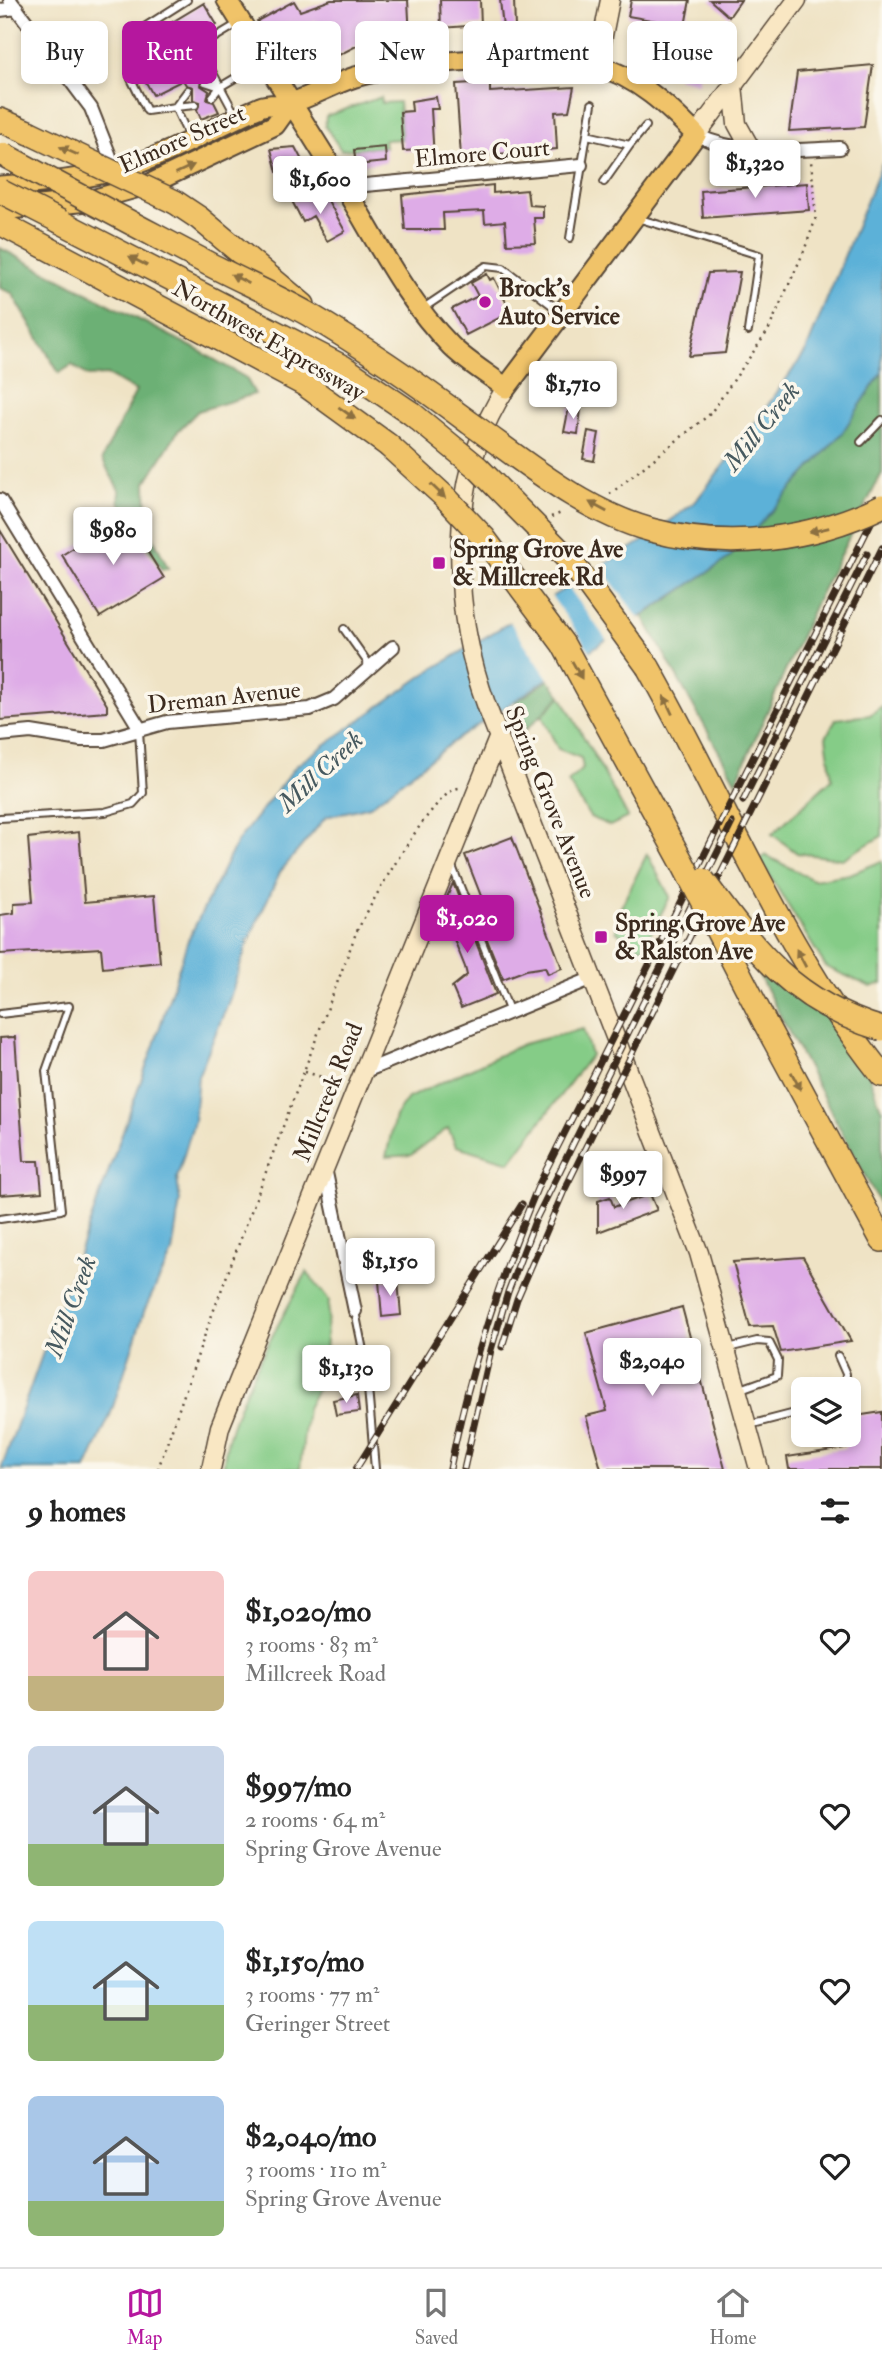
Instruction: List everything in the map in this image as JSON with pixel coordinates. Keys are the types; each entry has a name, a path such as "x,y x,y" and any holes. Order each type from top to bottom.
{"highway":[{"path":"0,120 174,202 199,218 387,375 411,413"},
{"path":"2,154 307,313 425,390 548,479 613,515 649,530 696,538 744,540 788,537 828,529 882,506"},
{"name":"Northwest Expressway","path":"0,189 343,367 411,413 478,468 572,563 648,667 808,972 845,1028 882,1075"},
{"name":"Northwest Expressway","path":"2,220 304,384 388,445 446,498 484,538 563,644 882,1240"},
{"path":"682,862 702,879 737,927 780,975 814,1002 846,1018 882,1029"}],"main road":[{"path":"227,0 240,21"},
{"path":"606,21 610,0"},
{"path":"278,84 344,187 395,277 452,347 506,388 797,0"},
{"name":"Elmore Street","path":"0,189 116,170 191,140 264,105 290,104 355,77 398,68 463,64"},
{"name":"Elmore Street","path":"613,75 657,98 696,135"},
{"path":"733,85 737,124 752,151"},
{"name":"Elmore Street","path":"2,220 124,193 185,169 275,125 290,104"},
{"name":"Spring Grove Avenue","path":"506,388 495,405 474,462 463,521 460,589 473,668 699,1253 759,1469"},
{"name":"Millcreek Road","path":"211,1469 220,1427 499,736"}],"street":[{"path":"0,10 13,4 91,108 124,193"},
{"path":"696,135 733,149 752,151 840,148"},
{"name":"Elmore Court","path":"344,187 581,165"},
{"path":"0,500 139,727"},
{"name":"Dreman Avenue","path":"0,735 31,732 81,740 104,740 122,737 139,727 310,709 334,699 393,647"},
{"path":"360,1080 509,1010 593,978"},
{"path":"324,1164 355,1311"}],"lane":[{"path":"154,21 187,0"},
{"path":"231,28 199,47 237,118"},
{"path":"212,97 220,87 231,80"},
{"path":"134,84 147,111 195,105"},
{"path":"211,84 220,87"},
{"path":"176,107 188,90"},
{"path":"570,238 592,104"},
{"path":"176,107 191,140"},
{"path":"604,182 646,125"},
{"path":"587,135 630,145"},
{"path":"635,218 759,255 748,331"},
{"path":"420,310 486,266 503,268 562,313"},
{"path":"861,442 882,420"},
{"path":"344,629 371,667"},
{"path":"0,818 105,812 134,804 143,793 139,727"},
{"path":"449,857 509,1010"},
{"path":"0,1014 69,1006 46,1071 61,1210 2,1219 0,1226"},
{"path":"355,1311 366,1365 375,1469"},
{"path":"727,1348 757,1341 769,1342 778,1360 777,1376 738,1390"},
{"path":"838,1356 846,1377"},
{"path":"748,1426 791,1414"}],"path":[{"path":"601,498 614,493 653,463 710,414 768,331 816,218 810,149"},
{"path":"540,521 565,512"},
{"path":"158,1469 209,1324 356,933 372,901 434,807 447,791 456,787 468,790"},
{"path":"305,1072 360,1080"}],"green space":[{"path":"381,97 382,103 399,102 402,139 384,140 385,147 341,150 325,126 326,116"},
{"path":"0,248 196,349 246,378 255,394 198,411 178,431 146,482 147,525 168,568 162,570 119,501 120,492 102,459 136,391 107,375 88,376 72,365 59,373 12,293 0,288"},
{"path":"882,372 882,473 816,602 736,782 643,616 729,558 842,433"},
{"path":"549,680 561,696 526,730 516,702"},
{"path":"561,696 628,817 610,826 590,817 568,782 583,768 581,758 558,749 542,716"},
{"path":"882,706 882,836 842,859 797,853 772,834 832,779 826,737 836,719 870,715"},
{"path":"647,854 670,897 642,949 616,931 620,909"},
{"path":"765,855 813,880 850,874 882,861 882,983 871,987 826,967 760,860"},
{"path":"745,949 820,999 838,1039 868,1073 882,1111 882,1208"},
{"path":"583,1029 591,1055 510,1162 456,1146 448,1128 411,1155 386,1157 395,1116 408,1098 523,1044"},
{"path":"307,1272 329,1301 323,1377 307,1408 300,1469 224,1469 232,1425 243,1398 270,1340"}],"water":[{"name":"Mill Creek","path":"882,163 882,372 842,433 729,558 454,741 370,806 326,817 280,872 247,944 229,1001 198,1076 194,1121 177,1178 180,1201 172,1253 145,1309 111,1413 86,1469 1,1469 154,1045 188,940 237,842 296,766 425,674 646,539 695,502 806,351"}],"pier":[{"path":"598,564 641,621 609,643 566,584"},
{"path":"550,594 593,655 551,683 508,619"}],"building":[{"path":"331,0 408,0 409,21 355,21 355,47 341,54 341,21 257,21 294,1 300,11"},
{"path":"440,0 480,0 481,21 463,21 463,26 449,27 449,21 441,21"},
{"path":"500,0 514,0 515,21 502,21"},
{"path":"631,0 690,0 686,21 656,21 628,16"},
{"path":"710,0 741,0 729,17"},
{"path":"204,3 215,21 174,21"},
{"path":"873,65 864,127 789,131 797,72"},
{"path":"147,84 175,84 153,95"},
{"path":"200,84 209,91 207,100 214,102 219,112 201,119 197,110 200,102 193,100 193,87 186,85"},
{"path":"456,84 490,84 490,92 574,87 569,111 555,112 557,149 461,157"},
{"path":"436,97 438,109 431,109 434,158 422,159 422,150 403,151 400,112 412,111 411,101"},
{"path":"295,147 304,164 302,170 277,172 271,149"},
{"path":"385,147 386,162 356,165 354,150"},
{"path":"807,183 809,210 703,218 701,191"},
{"path":"493,185 493,193 527,190 529,205 543,206 543,218 534,218 536,243 507,244 505,221 485,223 484,211 443,213 444,230 405,230 402,195"},
{"path":"326,197 345,231 327,241 313,216 303,222 292,201"},
{"path":"740,272 725,353 689,356 708,273"},
{"name":"Brock's Auto Service","path":"487,274 490,280 494,278 511,312 466,335 452,309 478,296 471,283"},
{"path":"569,407 581,409 578,434 564,432"},
{"path":"588,431 599,433 594,461 583,459"},
{"path":"125,516 164,578 100,617 62,555"},
{"path":"0,530 107,705 107,712 0,720"},
{"path":"79,832 85,902 154,896 160,962 103,968 101,948 0,954 0,915 14,913 14,903 33,902 28,838"},
{"path":"512,837 562,968 548,974 545,967 526,970 503,979 480,922 490,919 465,855"},
{"path":"453,883 496,994 461,1008 452,987 467,975 442,909"},
{"path":"15,1037 24,1161 39,1161 42,1192 0,1195 0,1038"},
{"path":"650,1194 657,1210 598,1232 598,1201 610,1197 614,1207"},
{"path":"803,1257 851,1341 781,1352 773,1326 750,1327 733,1262"},
{"path":"398,1280 401,1315 382,1317 379,1281"},
{"path":"682,1307 725,1469 601,1469 586,1416 607,1411 586,1333"},
{"path":"357,1395 359,1412 336,1415 333,1400"},
{"path":"882,1412 882,1469 789,1469 787,1457 861,1447 861,1415"}],"railway":[{"path":"450,1469 466,1396 487,1324 539,1184 882,501"},
{"path":"502,1347 517,1299 563,1193 882,548"},
{"path":"743,801 867,554"},
{"path":"464,1469 491,1350 508,1292 535,1221 732,823"},
{"path":"356,1469 522,1204"}],"place":[{"name":"Brock's Auto Service","path":"485,302"},
{"name":"Spring Grove Ave & Millcreek Rd","path":"439,563"},
{"name":"Spring Grove Ave & Ralston Ave","path":"601,937"}]}
